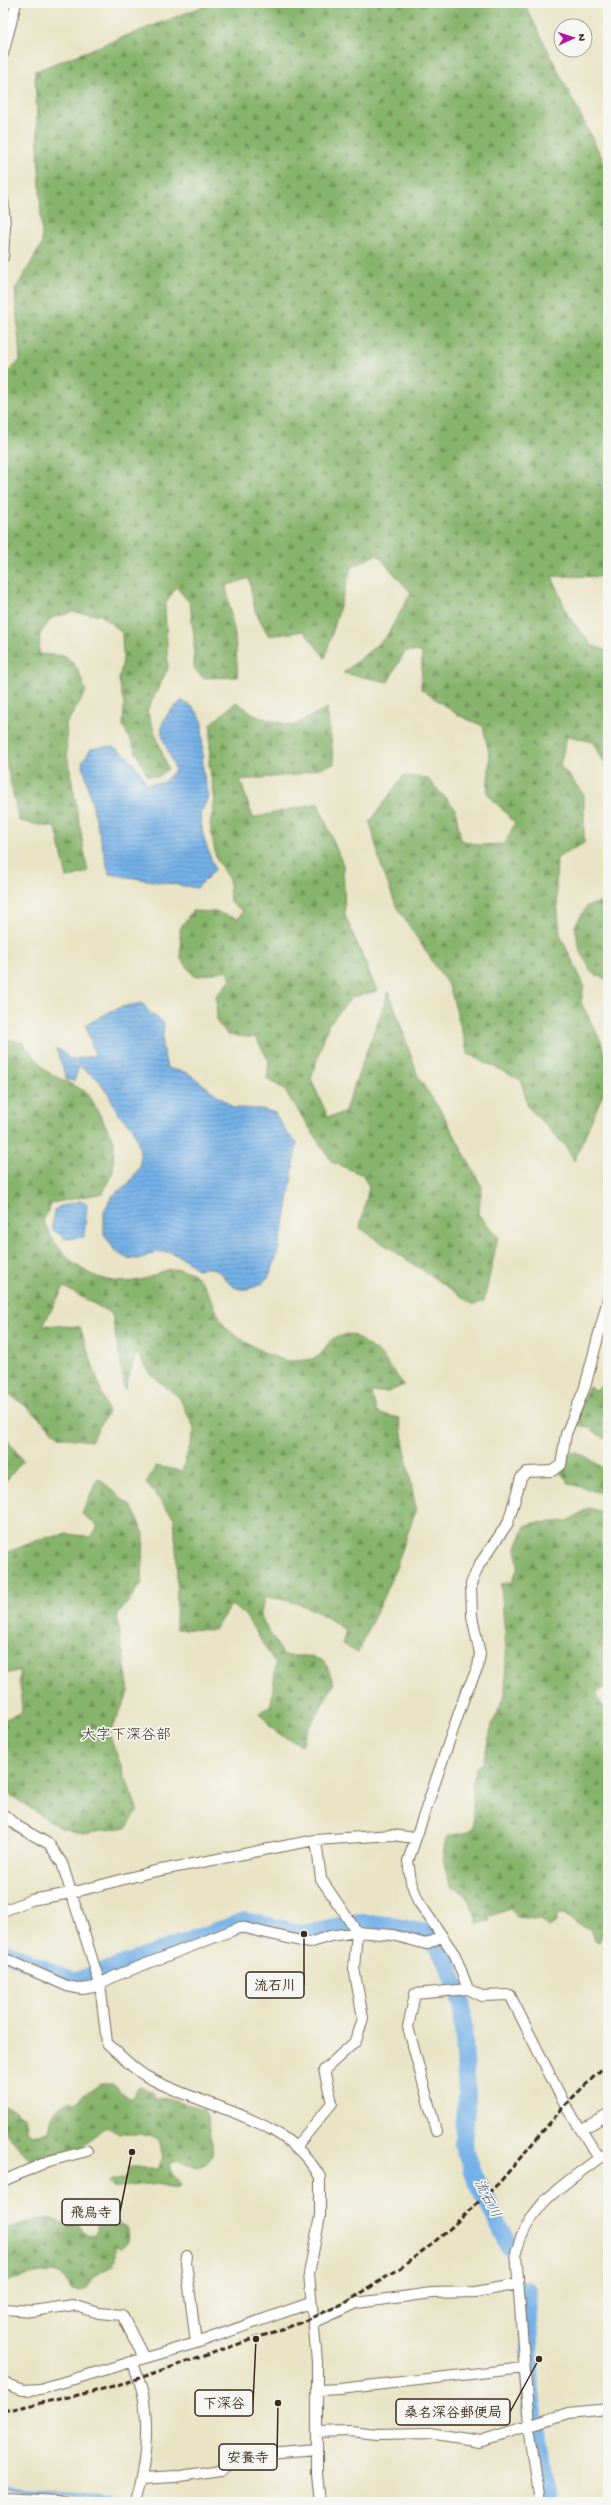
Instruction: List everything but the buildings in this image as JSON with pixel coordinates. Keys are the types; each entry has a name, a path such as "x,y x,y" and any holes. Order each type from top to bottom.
{"street":[{"path":"3,54 16,3"},
{"path":"3,199 5,226 3,257"},
{"path":"468,1989 455,1955 441,1937 418,1901 411,1882 408,1861 465,1695 478,1667 480,1654 472,1616 471,1584 479,1565 508,1523 520,1478 528,1472 552,1471 561,1465 566,1434 585,1387 608,1299"},
{"path":"3,1814 17,1826 53,1848 62,1863 100,1984 107,2043 126,2061 144,2074 162,2084 276,2132 295,2148 316,2170 321,2184 320,2216 309,2274 310,2303 318,2390 317,2448 320,2502"},
{"path":"3,1911 31,1900 71,1893 151,1872 316,1840 392,1835 415,1838"},
{"path":"295,2148 332,2103 324,2070 356,2041 363,2018 354,1968 357,1932 321,1879 316,1840"},
{"path":"3,1960 6,1959 67,1986 82,1989 100,1984 241,1927 310,1943 330,1936 357,1932 393,1934 426,1944 441,1937"},
{"path":"436,2131 408,2027 415,1994 451,1992 468,1989 482,1996 510,1995 565,2105 604,2156 548,2196 534,2212 521,2236 516,2252 521,2303 524,2368 532,2424 540,2502"},
{"path":"582,2129 608,2115"},
{"path":"3,2181 49,2161 87,2151"},
{"path":"188,2256 186,2263 196,2342"},
{"path":"313,2323 357,2303 432,2294 476,2292 518,2284"},
{"path":"3,2383 23,2390 40,2389 196,2342 310,2303"},
{"path":"3,2309 34,2311 72,2305 99,2313 122,2315 144,2358"},
{"path":"133,2362 144,2399 145,2459 142,2479 135,2502"},
{"path":"318,2390 355,2388 524,2368"},
{"path":"317,2432 350,2430 378,2434 429,2433 480,2441 568,2414 608,2409"},
{"path":"142,2479 174,2477 220,2470 244,2455 317,2448"},
{"path":"3,2498 72,2502"}],"green space":[{"path":"212,3 524,3 608,170 608,577 552,576 568,616 592,646 608,651 608,769 593,742 567,736 560,765 584,795 584,843 557,858 556,886 560,935 584,985 581,1002 601,1042 608,1067 608,1082 574,1161 567,1148 528,1107 521,1080 468,1054 450,988 396,906 381,865 370,822 403,776 427,778 455,808 461,840 478,845 505,844 515,823 487,793 490,758 483,726 458,715 421,689 422,652 405,651 388,682 343,673 386,637 411,593 377,554 351,568 325,658 304,631 269,636 255,611 249,578 226,586 235,636 238,677 203,678 194,668 194,637 190,603 176,587 165,605 168,668 147,711 168,769 158,777 147,775 123,725 124,704 119,680 123,659 122,633 101,615 72,612 51,618 40,634 39,654 66,656 77,668 86,692 66,724 67,754 88,872 67,878 56,828 19,821 3,748 3,377 20,360 15,290 42,244 35,71"},
{"path":"236,702 258,717 293,726 327,708 334,764 294,775 240,780 253,818 318,803 343,865 345,915 377,991 352,997 328,1025 311,1079 328,1117 344,1113 389,991 419,1079 443,1114 482,1187 478,1214 498,1237 484,1301 474,1305 360,1228 369,1187 363,1175 332,1162 283,1088 267,1079 269,1061 256,1038 228,1035 217,1022 216,996 231,980 228,970 195,977 181,959 180,929 192,911 215,912 238,919 243,911 230,902 229,880 216,858 210,824 215,800 209,764 211,724"},
{"path":"608,901 608,980 592,973 580,951 575,926 587,906"},
{"path":"3,1038 23,1043 47,1072 88,1093 114,1141 113,1171 103,1193 52,1203 43,1220 58,1247 69,1258 81,1268 94,1275 108,1280 124,1282 140,1280 171,1269 186,1271 199,1279 209,1293 223,1324 235,1335 265,1353 284,1360 305,1360 318,1356 334,1338 352,1334 380,1354 404,1385 388,1392 371,1392 377,1413 399,1418 416,1509 396,1568 358,1653 342,1644 346,1631 318,1612 288,1601 265,1597 260,1617 284,1656 307,1656 325,1661 334,1684 309,1727 302,1745 278,1734 259,1713 271,1705 276,1664 245,1615 231,1605 214,1630 176,1629 177,1563 174,1518 146,1483 156,1466 182,1471 195,1429 179,1397 151,1375 136,1353 125,1390 112,1314 64,1287 43,1325 80,1327 108,1412 91,1441 60,1437 26,1406 3,1390"},
{"path":"608,1383 608,1441 588,1427 574,1424 589,1386 595,1390"},
{"path":"5,1437 23,1461 3,1484 3,1438"},
{"path":"573,1453 585,1456 599,1466 608,1469 608,1495 570,1484 561,1473 564,1456"},
{"path":"98,1478 132,1507 144,1534 142,1583 117,1616 129,1692 109,1734 138,1811 127,1827 83,1834 59,1827 3,1790 3,1720 22,1712 19,1670 3,1675 3,1554 41,1539 67,1534 91,1537 98,1526 82,1514"},
{"path":"588,1508 599,1511 608,1521 608,1685 597,1693 601,1704 608,1710 608,1927 606,1927 598,1942 593,1939 591,1930 578,1925 564,1914 558,1914 555,1923 549,1927 541,1920 517,1917 511,1909 487,1917 489,1921 477,1924 477,1917 464,1892 451,1887 444,1862 444,1849 447,1836 469,1832 473,1827 473,1783 476,1768 483,1763 492,1725 505,1695 506,1651 501,1584 512,1582 518,1567 516,1547 525,1526 533,1523 568,1521"},
{"path":"100,2084 112,2084 119,2092 132,2099 139,2087 153,2092 154,2096 204,2109 211,2139 212,2155 210,2160 198,2167 177,2161 171,2163 170,2170 181,2186 178,2187 149,2184 114,2189 109,2182 112,2179 124,2178 128,2173 127,2168 157,2168 163,2159 159,2139 141,2134 119,2134 106,2126 79,2149 53,2154 34,2164 3,2130 4,2106 14,2109 17,2114 25,2118 28,2133 33,2136 49,2133 52,2117 56,2110 69,2101 74,2103"},
{"path":"102,2218 110,2218 127,2229 128,2241 121,2248 115,2246 115,2260 112,2266 92,2277 87,2289 80,2291 71,2290 60,2274 53,2272 30,2275 3,2283 3,2229 33,2221 51,2219 78,2226 86,2234 94,2235"}],"water":[{"path":"182,701 194,708 202,720 203,772 209,796 200,815 203,836 215,870 197,888 109,874 82,762 91,749 111,747 117,749 128,757 146,784 162,783 175,771 164,741 162,726 171,710"},
{"path":"142,1003 150,1013 164,1023 162,1045 167,1068 188,1073 234,1108 262,1109 275,1113 286,1132 297,1143 286,1215 277,1255 272,1270 266,1280 258,1286 244,1289 235,1287 230,1284 219,1272 206,1268 197,1269 185,1259 170,1252 155,1252 140,1259 126,1258 115,1251 104,1234 104,1211 112,1196 129,1183 140,1167 140,1150 133,1127 119,1115 108,1093 98,1079 79,1066 74,1081 67,1080 56,1049 62,1051 71,1060 95,1055 86,1025 117,1008"},
{"path":"80,1201 87,1204 84,1237 66,1239 53,1230 55,1210 61,1206"}],"waterway":[{"name":"流石川","path":"3,1951 74,1982 245,1921 304,1934 358,1922 387,1925 425,1933 447,1960 462,2005 467,2095 463,2145 476,2180 510,2247"},
{"name":"流石川","path":"527,2290 531,2391 545,2502"},
{"path":"3,2489 132,2499"}],"railway":[{"path":"3,2411 92,2392 131,2381 297,2324 347,2302 402,2267 444,2234 499,2183 565,2105 608,2063"}],"place":[{"name":"流石川","path":"304,1934"},
{"name":"飛鳥寺","path":"132,2152"},
{"name":"下深谷","path":"256,2339"},
{"name":"桑名深谷郵便局","path":"539,2359"},
{"name":"安養寺","path":"278,2403"}],"district":[{"name":"大字下深谷部","path":"126,1736"}]}
